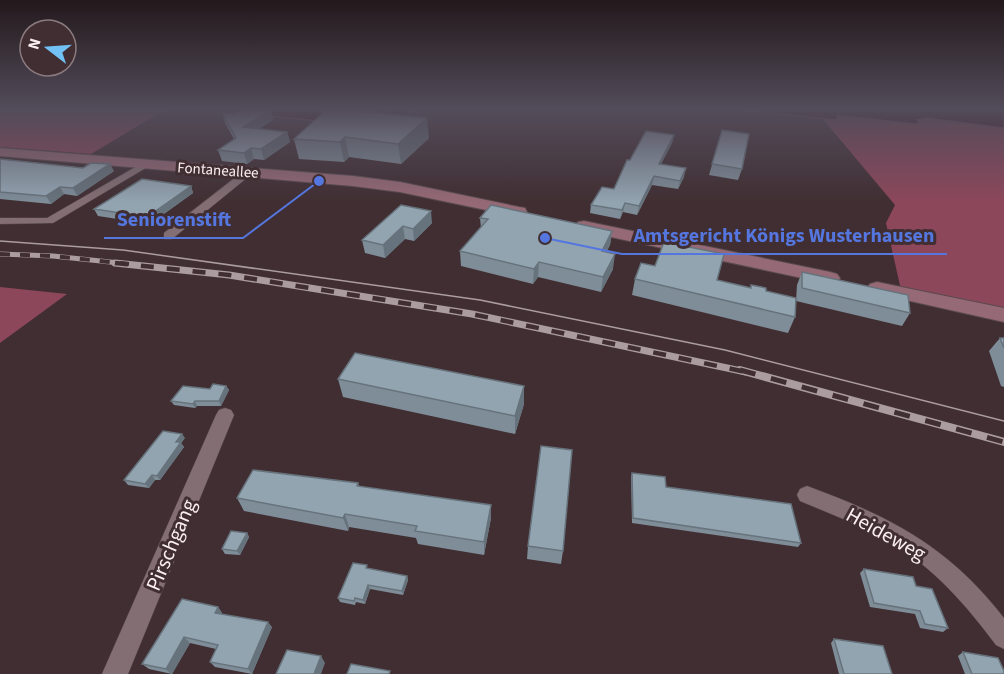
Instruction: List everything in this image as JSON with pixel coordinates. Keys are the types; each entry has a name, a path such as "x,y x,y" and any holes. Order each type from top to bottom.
{"main road":[{"name":"Fontaneallee","path":"0,152 353,181 400,188 532,215"},
{"path":"565,222 1004,315"}],"street":[{"path":"0,221 49,221 146,164"},
{"path":"168,236 249,172"},
{"name":"Pirschgang","path":"115,674 225,415"},
{"name":"Heideweg","path":"807,495 900,537 929,556 985,611 1004,637"}],"shaded area":[{"path":"0,140 114,140 91,154 0,147"},
{"path":"841,140 1004,140 1004,312 901,290 886,223 895,205"},
{"path":"0,287 67,294 0,343"}],"building":[{"path":"232,140 274,140 261,149 251,148 244,153 218,150"},
{"path":"371,140 402,140 398,144"},
{"path":"641,140 671,140 659,164 686,168 680,181 654,176 639,206 625,203 622,210 591,205 602,187 614,189 627,160 630,160"},
{"path":"719,140 748,140 742,169 712,164"},
{"path":"0,159 83,168 91,163 110,164 73,188 60,187 46,196 0,192"},
{"path":"142,179 191,186 147,217 94,209"},
{"path":"401,205 431,211 413,229 403,226 383,245 362,240"},
{"path":"491,205 612,231 602,251 615,254 603,277 539,262 534,269 460,251 488,219 480,218"},
{"path":"664,242 724,254 717,280 751,288 751,285 766,288 766,291 796,298 795,317 635,279 641,263 655,266"},
{"path":"802,272 908,295 910,313 802,288"},
{"path":"355,353 524,386 515,416 338,379"},
{"path":"213,384 226,386 219,401 195,401 193,404 171,401 183,386 210,389"},
{"path":"163,431 182,434 176,442 181,442 157,476 152,475 145,484 124,480"},
{"path":"541,446 572,450 563,551 528,546"},
{"path":"253,470 358,483 357,486 491,505 484,542 415,531 417,526 345,514 343,518 237,498"},
{"path":"632,473 665,477 666,487 791,504 801,543 633,518"},
{"path":"231,531 247,533 237,551 222,549"},
{"path":"353,563 367,565 366,568 407,576 402,591 368,585 363,600 338,598"},
{"path":"864,569 913,577 916,586 932,589 948,628 925,624 920,611 874,603"},
{"path":"182,599 218,607 215,613 268,622 248,669 210,662 218,645 184,637 166,669 142,664"},
{"path":"834,639 883,646 892,674 844,674"},
{"path":"287,650 321,656 314,674 276,674"},
{"path":"963,652 998,658 1004,674 972,674"},
{"path":"351,664 390,671 389,674 347,674"}],"tram line":[{"path":"0,241 123,250 480,300 725,350 1004,421"}],"railway":[{"path":"0,254 53,256 129,264"},
{"path":"115,263 229,275 472,314 746,372"},
{"path":"740,370 1004,442"}],"place":[{"name":"Seniorenstift","path":"319,181"},
{"name":"Amtsgericht Königs Wusterhausen","path":"545,238"}]}
